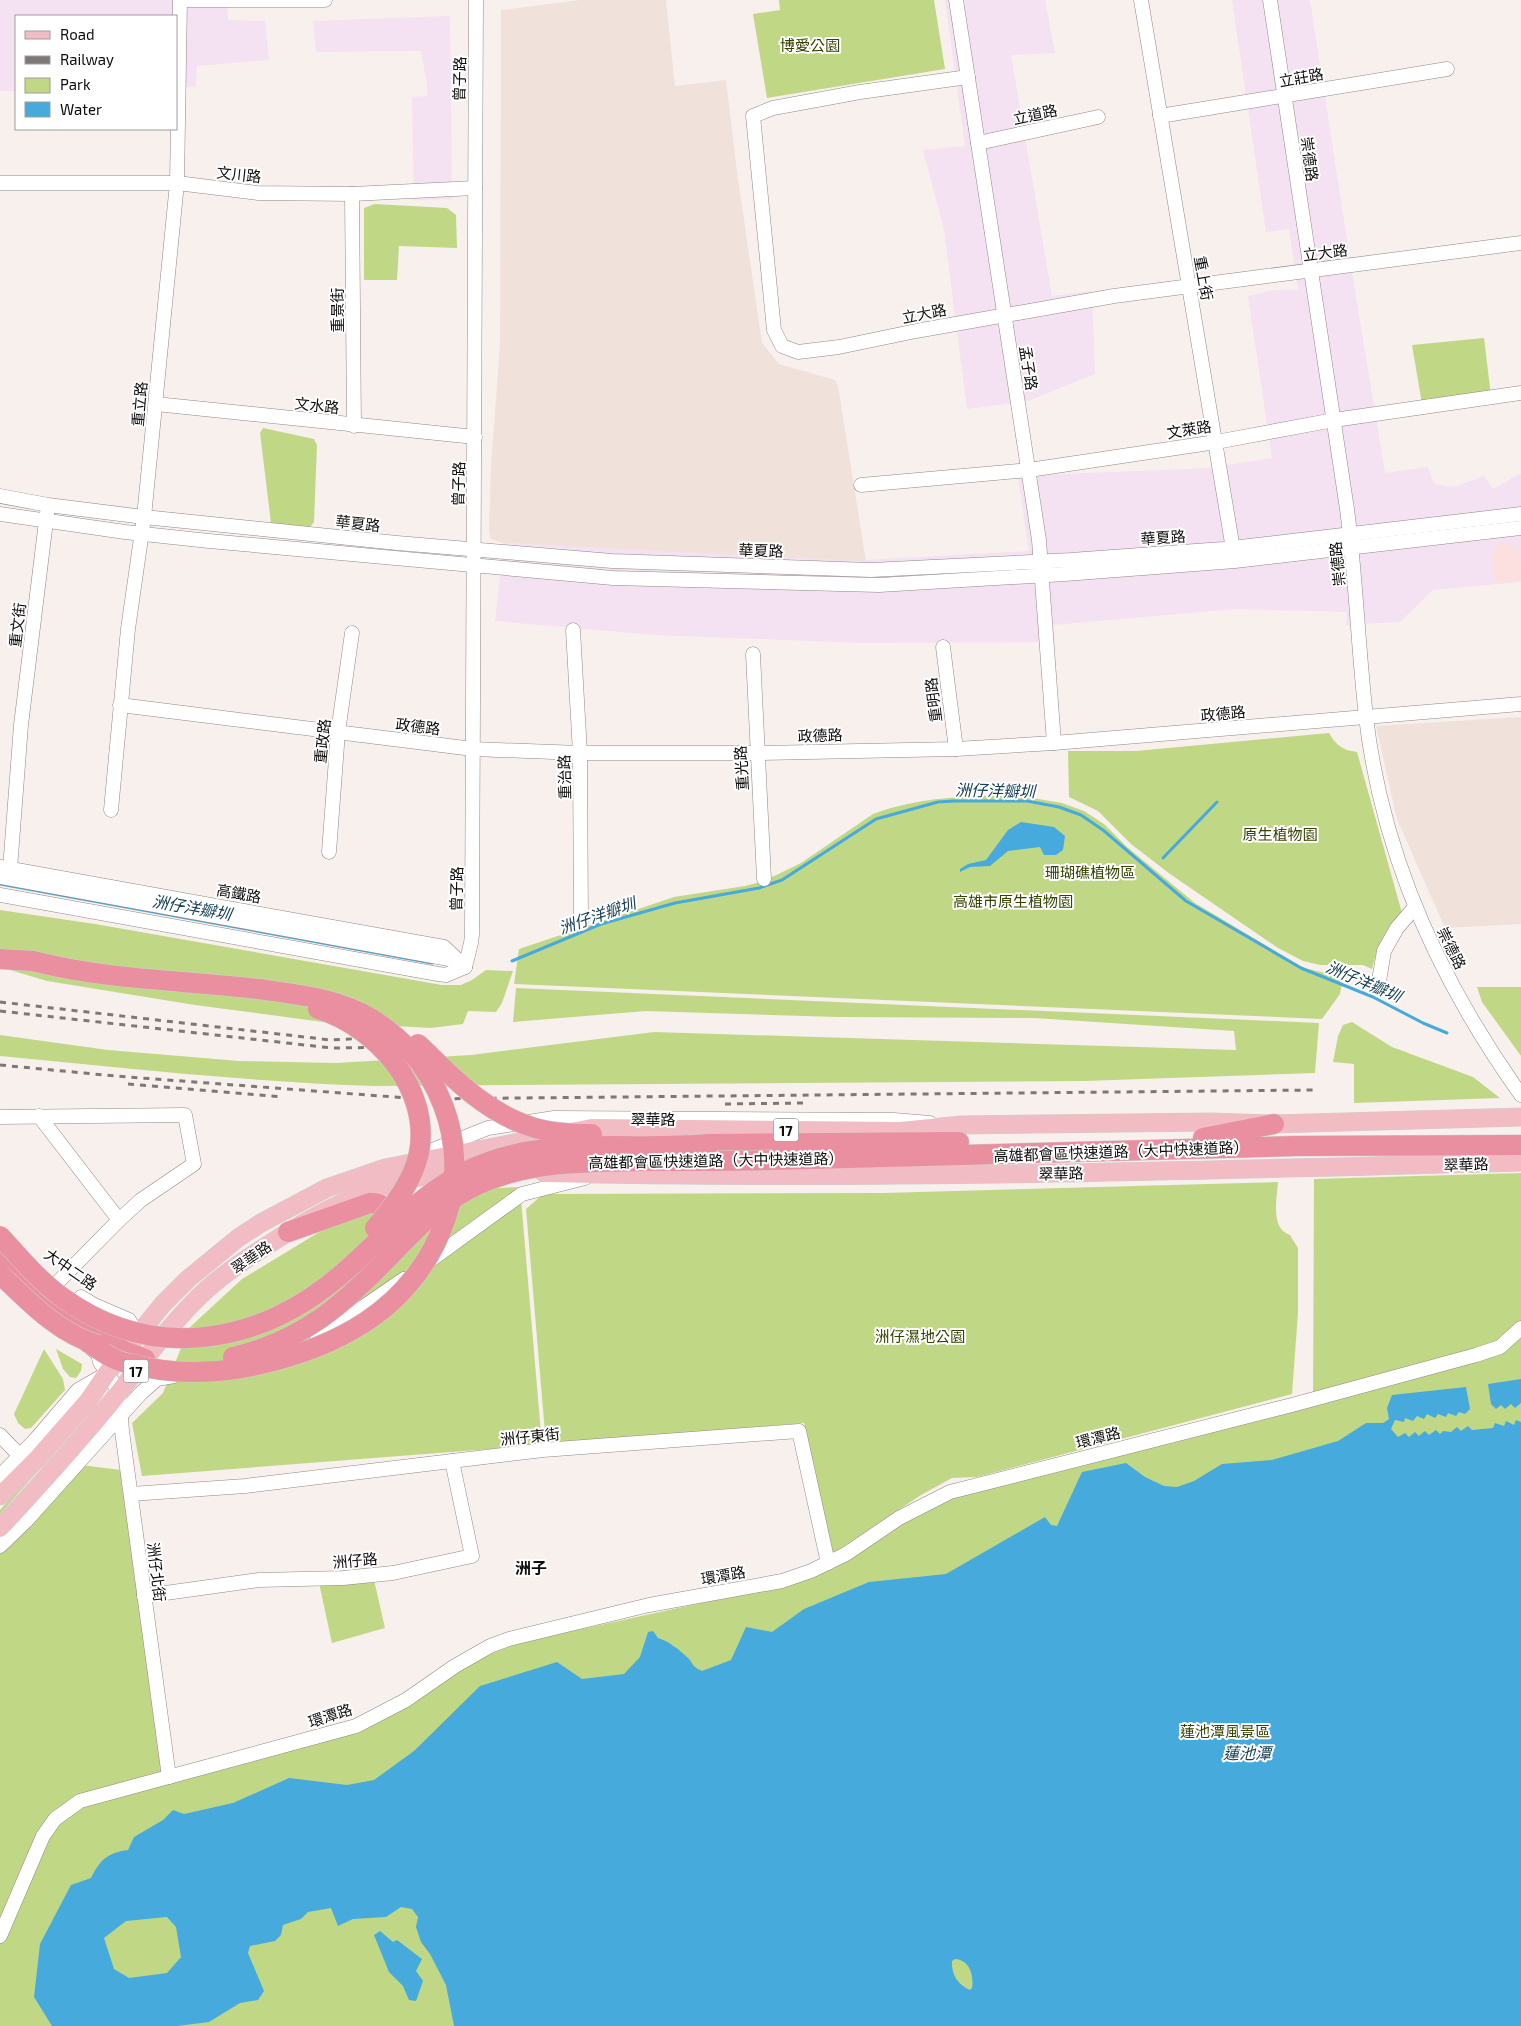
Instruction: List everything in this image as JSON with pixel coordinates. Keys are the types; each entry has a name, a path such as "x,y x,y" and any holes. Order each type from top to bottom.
{"highway":[{"path":"0,958 33,962 70,970 204,983 317,997 353,1009 382,1026 405,1045 422,1064 439,1095 452,1135 455,1185 438,1241 412,1282 378,1314 347,1333 318,1347 276,1361 224,1371 184,1374 144,1368 114,1359 87,1342"},
{"path":"33,962 68,962 205,974 318,989 348,998 395,1025 415,1041 466,1091 509,1118 536,1128 572,1134 677,1138 709,1144"},
{"path":"0,969 261,997 311,1007 337,1017 359,1029 380,1046 394,1062 412,1091 420,1121 418,1154 406,1185 382,1220 331,1272 315,1293"},
{"name":"高雄都會區快速道路（大中快速道路）","path":"0,1236 47,1285 87,1313 110,1324 138,1333 169,1339 203,1338 237,1332 296,1308 337,1278 406,1212 437,1188 469,1170 514,1154 574,1145 675,1147 709,1144 1168,1140 1208,1138 1274,1124"},
{"name":"高雄都會區快速道路（大中快速道路）","path":"0,1274 54,1322 87,1342 140,1355 190,1361 226,1359 283,1342 307,1329 330,1313 370,1277 416,1230 456,1196 482,1182 509,1172 540,1166 577,1162 772,1160 1296,1146 1521,1144"},
{"path":"0,1246 29,1279 67,1313 98,1330 131,1342 168,1349 202,1349 237,1343 288,1324 311,1313 342,1290 381,1251 394,1235 396,1223 389,1212 377,1203 370,1203 288,1232"},
{"path":"0,1257 68,1326 89,1333 125,1352 150,1353"}],"main road":[{"name":"翠華路","path":"0,1496 38,1458 88,1401 104,1368 125,1352 136,1331 188,1279 238,1238 268,1219 327,1188 384,1168 592,1128 900,1131 960,1125 1211,1122 1274,1124 1519,1114"},
{"name":"翠華路","path":"0,1528 38,1487 150,1353 206,1290 242,1261 337,1204 381,1187 443,1172 771,1176 1227,1171 1521,1162"}],"street":[{"name":"重立路","path":"178,122 180,0"},
{"path":"185,0 325,0"},
{"name":"曾子路","path":"465,967 472,943 476,0"},
{"name":"孟子路","path":"956,0 1042,568 1054,743"},
{"name":"重上街","path":"1141,0 1234,554"},
{"name":"崇德路","path":"1270,0 1351,541 1366,717 1376,777 1387,825 1415,907 1431,944 1456,993 1521,1095"},
{"name":"立莊路","path":"1160,116 1448,69"},
{"name":"立大路","path":"968,78 860,92 773,108 753,116 774,330 782,346 798,352 839,347 1114,296 1521,243"},
{"name":"立道路","path":"978,143 1098,117"},
{"name":"重立路","path":"111,810 128,629 142,534 156,404 177,183 178,130"},
{"name":"文川路","path":"0,183 177,183 258,193 352,194 475,188"},
{"name":"重景街","path":"352,194 354,426"},
{"name":"文萊路","path":"861,485 1028,470 1216,442 1334,420 1521,393"},
{"name":"文水路","path":"156,404 354,426 475,437"},
{"name":"華夏路","path":"0,496 48,505 268,531 612,561 871,570 1042,568"},
{"name":"重文街","path":"3,871 48,505"},
{"name":"華夏路","path":"0,514 46,522 142,534 613,578 879,585 1042,568 1234,554 1351,541 1521,528"},
{"name":"華夏路","path":"1351,541 1521,514"},
{"path":"698,564 698,580"},
{"name":"重治路","path":"573,630 580,753 581,924"},
{"name":"重政路","path":"329,852 338,732 352,633"},
{"name":"重明路","path":"943,647 956,749"},
{"name":"重光路","path":"753,654 764,879"},
{"name":"政德路","path":"120,705 474,750 580,753 757,753 956,749 1054,743 1521,704"},
{"name":"高鐵路","path":"3,871 444,947 465,967"},
{"path":"0,895 438,974 446,975 465,967"},
{"path":"1379,981 1384,951 1397,928 1415,907"},
{"path":"0,1117 185,1115 194,1164 141,1200 57,1283"},
{"path":"39,1116 119,1220"},
{"name":"翠華路","path":"157,1379 244,1366 293,1354 346,1320 522,1194 601,1174"},
{"name":"大中二路","path":"0,1224 33,1263 57,1283 94,1305 129,1320 150,1353"},
{"path":"0,1284 56,1333 104,1368"},
{"path":"87,1310 113,1323 136,1331"},
{"path":"68,1326 98,1354 104,1368"},
{"name":"環潭路","path":"0,1936 42,1836 55,1820 80,1800 356,1726 406,1700 455,1666 490,1646 509,1639 649,1605 782,1581 828,1563 871,1539 899,1518 950,1492 1283,1407 1476,1355 1500,1347 1521,1328"},
{"path":"0,1546 26,1521 120,1414 157,1379 164,1362 150,1353"},
{"name":"翠華路","path":"0,1476 36,1439 78,1390 104,1368"},
{"name":"洲仔北街","path":"104,1368 119,1392 120,1414 169,1777"},
{"name":"洲仔東街","path":"131,1494 245,1486 543,1450 799,1431 828,1563"},
{"path":"0,1435 19,1455"},
{"name":"洲仔路","path":"144,1596 259,1580 343,1578 393,1573 472,1556 452,1461"}],"shaded area":[{"path":"0,0 227,0 228,20 265,21 269,60 197,66 196,87 178,87 178,15 15,15 15,91 0,91"},
{"path":"581,0 666,0 675,86 726,80 737,172 762,343 779,364 835,380 838,386 866,561 504,543 490,538 491,466 500,345 501,10"},
{"path":"945,0 1045,0 1055,53 1011,55 1052,296 1092,291 1095,374 1028,401 967,409 944,230 923,150 965,146"},
{"path":"1232,0 1310,0 1385,473 1428,467 1434,484 1454,487 1484,476 1493,489 1521,473 1521,582 1433,590 1400,622 1346,625 1347,612 1235,609 1053,625 1055,642 863,643 655,635 495,621 504,543 865,560 1029,551 1018,476 1209,468 1272,458 1248,296 1275,290 1298,290 1289,229 1266,232"},
{"path":"450,16 452,199 414,200 412,97 427,96 421,51 316,52 313,21"},
{"path":"1513,542 1514,549 1519,548 1521,580 1496,583 1491,552 1496,551 1495,544"},
{"path":"1521,717 1521,924 1445,928 1397,819 1376,726"}],"green space":[{"name":"博愛公園","path":"779,0 934,0 945,69 767,98 753,14 780,10"},
{"path":"375,204 447,208 456,215 457,248 399,246 397,280 364,280 364,208"},
{"path":"1484,338 1491,396 1422,404 1412,345"},
{"path":"263,428 314,439 317,445 314,522 309,528 271,523 260,433"},
{"name":"原生植物園","path":"1329,733 1340,746 1357,752 1402,913 1382,938 1372,969 1363,965 1320,965 1303,961 1278,948 1170,874 1131,844 1098,811 1069,797 1068,751 1136,751"},
{"name":"高雄市原生植物園","path":"1015,795 1062,803 1084,811 1104,824 1127,847 1195,903 1304,968 1343,977 1340,994 1322,1019 514,984 519,949 674,897 745,886 764,881 801,863 873,814 890,808 943,798"},
{"path":"0,910 95,924 442,985 461,985 486,970 513,971 502,1003 496,1012 468,1011 463,1024 431,1028 323,1022 195,1005 47,981 0,967"},
{"path":"1477,987 1521,987 1521,1056 1482,1002"},
{"path":"516,988 1319,1023 1315,1073 1085,1081 375,1086 234,1078 0,1056 0,1035 108,1050 239,1061 336,1063 471,1055 654,1032 1236,1050 1234,1031 1034,1018 838,1017 646,1011 513,1022"},
{"path":"1352,1022 1392,1047 1473,1077 1500,1098 1354,1103 1354,1064 1333,1062 1338,1036 1343,1025"},
{"name":"蓮池潭","path":"1521,1173 1521,2026 0,2026 0,1553 30,1523 80,1465 121,1470 165,1785 342,1735 480,1658 522,1642 806,1580 913,1517 955,1495 1313,1404 1314,1179"},
{"name":"洲仔濕地公園","path":"1278,1182 1277,1220 1284,1232 1290,1235 1298,1248 1298,1313 1292,1394 977,1477 952,1478 921,1495 832,1554 804,1423 546,1444 526,1209 543,1194 883,1193"},
{"path":"520,1187 542,1445 142,1476 132,1423 163,1393 189,1328 242,1279 321,1231 390,1198 426,1191"},
{"path":"44,1349 63,1379 65,1390 31,1428 25,1429 18,1423 14,1414"},
{"path":"56,1349 82,1364 81,1371 76,1378 70,1377 63,1369"},
{"path":"90,1409 92,1410 0,1514 0,1510"},
{"path":"374,1580 385,1628 332,1643 319,1583"}],"water":[{"path":"1021,822 1054,827 1065,836 1063,850 1056,855 1044,855 1040,847 1008,851 990,866 970,867 960,872 960,869 968,864 986,860 1008,830"},
{"path":"1521,1379 1521,1403 1515,1408 1511,1404 1505,1409 1501,1405 1496,1409 1491,1404 1488,1384"},
{"name":"蓮池潭","path":"1466,1387 1470,1409 1465,1414 1459,1412 1456,1416 1448,1413 1446,1417 1438,1414 1435,1418 1427,1414 1424,1419 1417,1416 1413,1421 1405,1418 1404,1422 1395,1420 1391,1429 1398,1437 1405,1433 1409,1437 1415,1432 1419,1436 1425,1431 1429,1435 1436,1430 1440,1434 1443,1431 1451,1432 1457,1427 1461,1431 1468,1426 1472,1430 1493,1428 1495,1423 1504,1426 1506,1421 1514,1425 1516,1420 1521,1422 1521,2026 454,2026 446,1985 430,1954 421,1942 416,1927 418,1917 412,1909 401,1907 386,1917 353,1919 338,1926 331,1908 308,1912 301,1919 283,1925 281,1935 275,1941 250,1946 248,1953 264,1991 258,2000 240,2003 209,2022 177,2026 52,2026 34,1997 40,1944 71,1885 91,1878 105,1858 109,1855 128,1850 134,1837 163,1820 173,1810 184,1814 233,1803 289,1778 347,1785 374,1780 414,1751 480,1686 557,1662 582,1679 624,1674 640,1657 648,1632 653,1631 658,1638 678,1649 694,1666 702,1671 731,1660 746,1627 772,1632 804,1609 869,1582 946,1574 1045,1517 1051,1525 1057,1526 1082,1472 1126,1463 1145,1477 1164,1486 1177,1487 1194,1481 1222,1464 1272,1460 1338,1441 1366,1423 1383,1423 1389,1419 1387,1408 1392,1395","holes":["167,1917 176,1927 181,1957 167,1973 129,1978 114,1969 104,1938 126,1921","955,1959 964,1962 970,1969 972,1983 970,1990 962,1985 954,1975 952,1961"]},
{"path":"380,1931 393,1942 397,1940 422,1959 416,1971 423,1981 416,2001 409,2000 403,1986 389,1972 374,1935"}],"waterway":[{"name":"洲仔洋瓣圳","path":"512,961 601,924 675,903 759,888 782,880 876,819 938,802 1027,801 1059,807 1081,815 1103,830 1186,901 1301,968 1373,997 1423,1023 1447,1033"},
{"path":"1163,858 1217,802"},
{"name":"洲仔洋瓣圳","path":"0,884 432,963"}],"railway":[{"path":"0,1002 331,1040 405,1039"},
{"path":"0,1011 332,1048 407,1047"},
{"path":"0,1065 115,1076 421,1099 1313,1090"},
{"path":"128,1084 283,1097"},
{"path":"725,1104 803,1103"}],"district":[{"name":"洲子","path":"531,1567"}],"park label":[{"name":"珊瑚礁植物區","path":"1090,872"},
{"name":"蓮池潭風景區","path":"1225,1731"}]}
